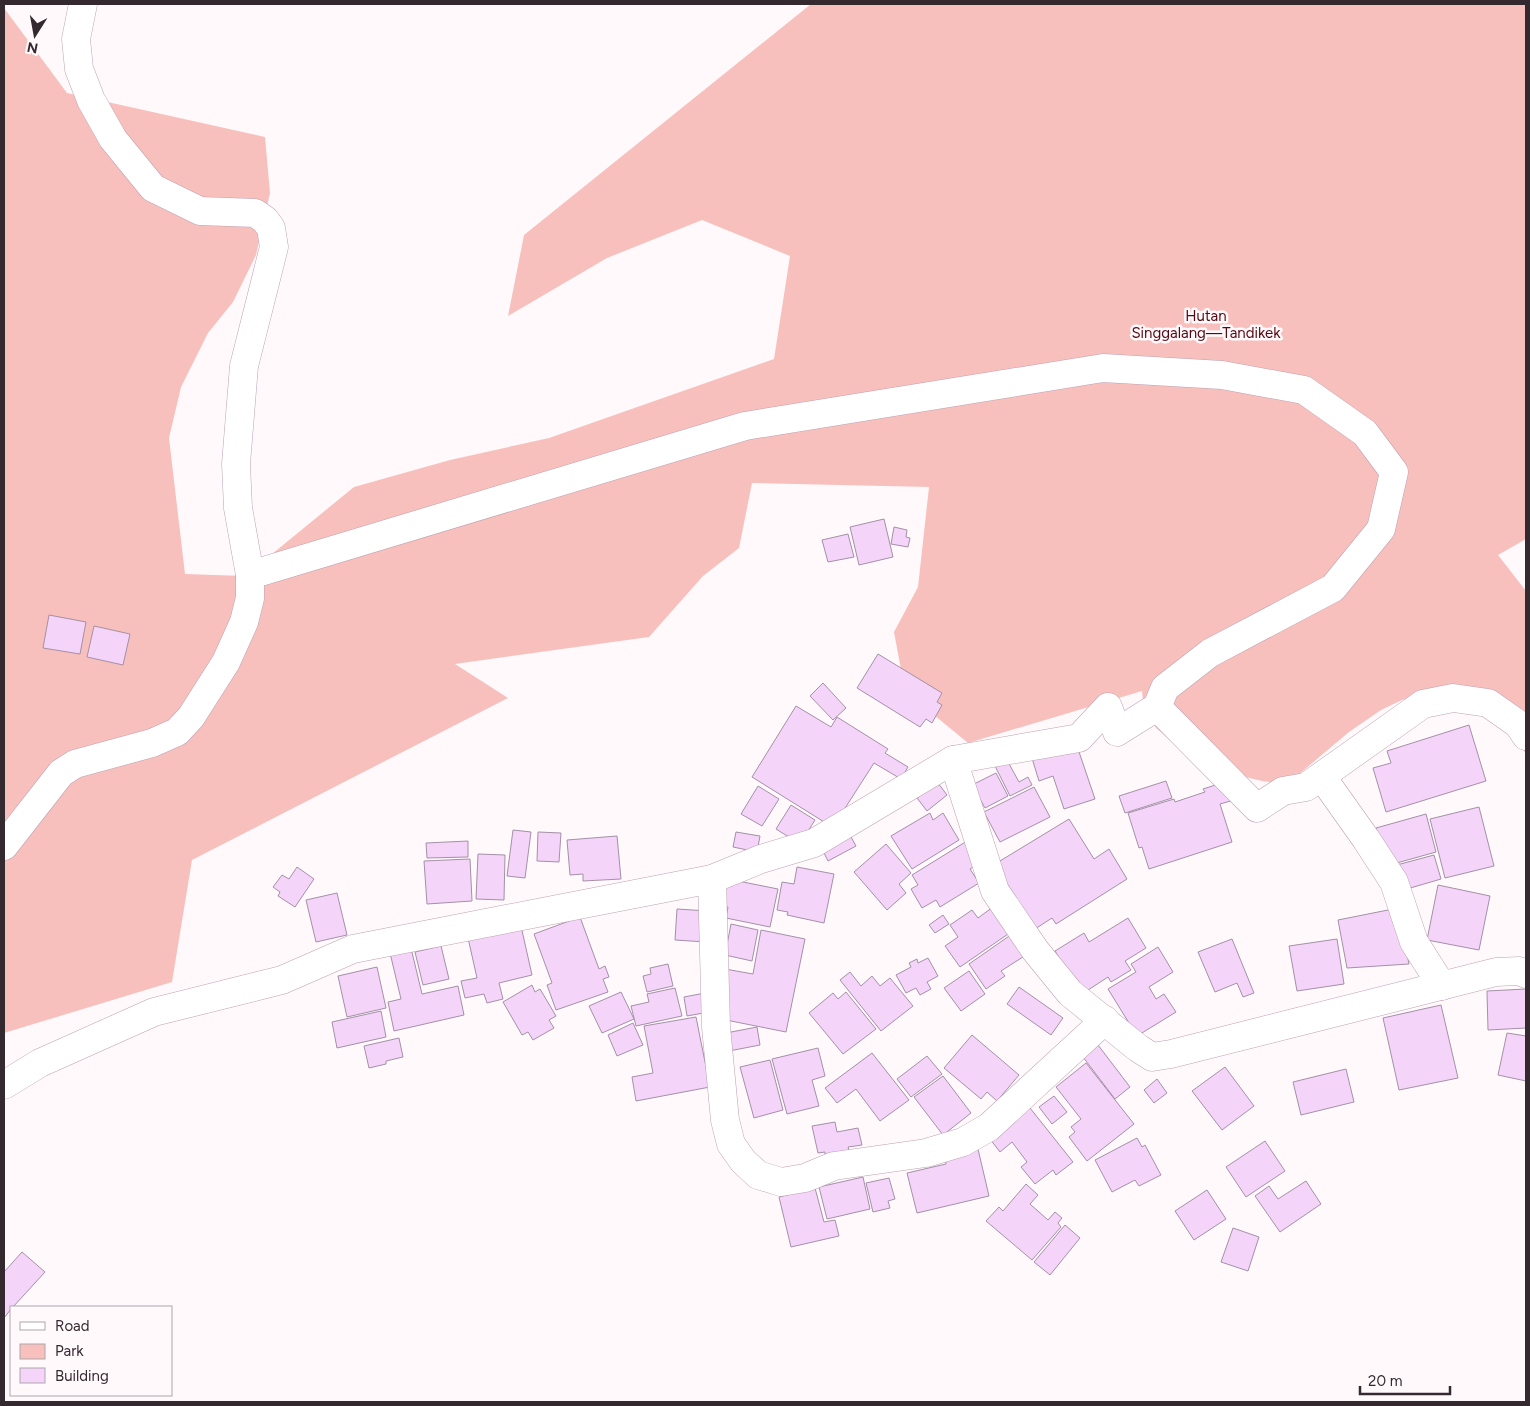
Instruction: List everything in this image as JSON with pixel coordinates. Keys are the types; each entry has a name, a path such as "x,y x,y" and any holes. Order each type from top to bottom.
{"street":[{"path":"4,846 61,773 75,764 152,743 177,732 190,717 226,662 244,622 250,598 250,575 238,508 236,464 244,366 274,247 271,228 265,220 255,213 200,210 154,188 113,140 91,100 79,69 76,39 83,4"},
{"path":"4,1085 40,1064 154,1012 282,980 353,949 712,879 761,859 814,843 953,760 1079,738 1108,707 1117,732 1157,707 1165,688 1210,653 1333,588 1381,529 1394,472 1365,433 1304,390 1222,375 1103,368 745,426 250,575"},
{"path":"1157,707 1257,808 1283,791 1306,787 1322,777 1423,704 1453,698 1488,702 1518,724 1526,736"},
{"path":"953,760 995,891 1035,950 1070,993 1138,1048 1152,1057 1181,1052 1496,972 1519,971 1526,974"},
{"path":"1322,777 1394,882 1414,942 1442,986"},
{"path":"712,879 716,1027 725,1120 731,1144 743,1161 758,1175 780,1182 805,1178 834,1166 926,1153 963,1142 989,1127 1105,1020"}],"green space":[{"name":"Hutan Singgalang—Tandikek","path":"811,4 1526,4 1526,539 1498,555 1526,591 1526,754 1506,724 1438,692 1402,700 1381,710 1349,732 1298,775 1279,783 1233,774 1176,745 1156,728 1143,701 1142,691 968,743 905,691 894,632 918,587 929,487 752,483 739,548 703,576 649,637 455,664 508,698 192,860 172,982 4,1033 4,8 67,93 265,137 270,193 256,255 233,302 208,333 181,387 169,438 185,574 245,576 354,487 450,460 549,438 774,359 790,256 702,220 607,258 508,316 524,235"}],"building":[{"path":"884,519 893,557 859,565 850,527"},
{"path":"894,527 907,530 906,537 910,538 908,547 891,544"},
{"path":"848,534 854,557 828,562 822,540"},
{"path":"49,615 86,622 80,654 43,648"},
{"path":"94,626 130,634 123,665 87,657"},
{"path":"878,654 942,693 937,702 942,705 932,723 926,719 920,727 857,688"},
{"path":"823,683 846,708 833,720 810,696"},
{"path":"796,706 831,727 837,717 888,749 885,753 908,767 901,779 874,763 840,816 829,825 752,777"},
{"path":"1469,725 1486,781 1386,812 1373,768 1391,763 1387,751"},
{"path":"1075,740 1095,799 1064,809 1053,776 1039,781 1031,755"},
{"path":"1007,760 1019,782 1028,777 1032,785 1010,796 995,766"},
{"path":"996,773 1008,796 985,808 972,785"},
{"path":"1166,781 1172,798 1125,813 1119,796"},
{"path":"1228,781 1234,800 1220,804 1232,842 1149,869 1142,847 1139,848 1128,813 1174,799 1175,802 1205,792 1203,789"},
{"path":"938,783 947,795 927,811 917,798"},
{"path":"758,786 779,799 762,826 741,814"},
{"path":"1034,787 1050,817 1000,842 984,812"},
{"path":"791,805 815,820 800,844 776,829"},
{"path":"1479,807 1494,866 1445,878 1430,819"},
{"path":"930,813 933,820 943,813 959,840 912,869 891,836"},
{"path":"1426,814 1436,852 1386,866 1376,828"},
{"path":"1069,819 1094,859 1109,849 1127,879 1056,924 1052,918 1035,929 995,864"},
{"path":"513,830 531,832 525,878 507,876"},
{"path":"538,832 561,833 559,862 537,861"},
{"path":"736,832 760,836 757,852 733,847"},
{"path":"617,836 621,879 583,881 583,874 570,875 567,840"},
{"path":"851,837 856,846 828,861 821,847"},
{"path":"468,841 468,857 427,858 426,843"},
{"path":"967,841 981,862 970,869 979,883 940,907 936,900 922,908 911,889 918,885 912,875"},
{"path":"886,844 911,873 899,884 906,893 887,910 854,872"},
{"path":"478,854 505,855 504,900 476,899"},
{"path":"1434,855 1441,879 1400,891 1393,866"},
{"path":"470,859 472,901 427,904 424,861"},
{"path":"297,867 314,879 295,907 278,896 280,892 273,887 282,875 289,879"},
{"path":"797,867 834,874 824,923 787,915 788,912 777,910 782,882 794,884"},
{"path":"733,880 778,889 770,927 726,918 728,907 721,905 725,885 732,886"},
{"path":"1438,885 1490,896 1479,950 1427,940"},
{"path":"337,893 347,935 316,942 306,900"},
{"path":"993,907 1011,932 960,967 945,946 958,937 950,925 972,910 978,918"},
{"path":"1398,908 1409,964 1347,968 1338,920"},
{"path":"677,909 708,911 706,942 675,940"},
{"path":"943,915 949,924 935,933 929,925"},
{"path":"580,917 599,969 605,966 609,977 603,979 608,992 556,1010 547,985 552,983 534,934"},
{"path":"1128,918 1146,948 1125,961 1131,970 1111,982 1108,977 1082,994 1055,951 1084,933 1089,942"},
{"path":"731,924 758,930 752,961 725,955"},
{"path":"521,926 532,975 499,983 503,999 487,1003 484,994 465,998 461,981 477,978 468,938"},
{"path":"761,930 805,939 786,1032 721,1019 725,969 753,974"},
{"path":"1012,934 1026,955 1001,971 1005,976 986,989 969,964"},
{"path":"1232,939 1254,993 1243,997 1237,983 1215,992 1198,952"},
{"path":"1337,939 1344,984 1297,991 1289,946"},
{"path":"441,946 449,979 423,985 415,952"},
{"path":"1158,947 1173,972 1149,987 1156,999 1164,994 1176,1012 1137,1036 1108,989 1136,972 1131,964"},
{"path":"411,948 422,994 458,986 464,1015 394,1031 388,1002 401,999 390,953"},
{"path":"928,958 938,976 927,982 931,989 920,995 916,988 906,993 896,975 911,967 909,963 917,959 918,963"},
{"path":"668,964 673,986 647,992 643,976 651,974 650,968"},
{"path":"377,967 386,1008 347,1017 338,976"},
{"path":"969,971 985,994 961,1011 944,988"},
{"path":"850,972 861,986 872,976 880,986 890,978 913,1006 881,1031 840,980"},
{"path":"532,985 535,992 540,989 556,1016 549,1020 554,1028 533,1040 528,1032 522,1035 503,1002"},
{"path":"1019,987 1063,1018 1051,1035 1007,1004"},
{"path":"675,988 682,1016 636,1026 631,1006 649,1002 647,994"},
{"path":"1526,989 1526,1028 1488,1030 1487,991"},
{"path":"621,992 634,1019 602,1033 589,1006"},
{"path":"846,992 876,1029 843,1054 809,1013 833,993 838,999"},
{"path":"705,993 709,1012 687,1016 684,997"},
{"path":"1441,1005 1458,1078 1399,1090 1383,1018"},
{"path":"381,1011 386,1037 337,1048 332,1022"},
{"path":"696,1017 710,1087 636,1101 632,1077 653,1073 644,1026"},
{"path":"633,1023 643,1045 617,1056 608,1035"},
{"path":"757,1027 760,1045 729,1051 726,1033"},
{"path":"1507,1033 1526,1036 1526,1081 1498,1075"},
{"path":"972,1035 1019,1075 997,1101 987,1092 981,1099 944,1068"},
{"path":"399,1038 403,1057 369,1068 364,1046"},
{"path":"1098,1045 1130,1087 1115,1099 1083,1057"},
{"path":"818,1048 825,1076 812,1080 819,1106 787,1114 772,1059"},
{"path":"872,1053 909,1100 880,1121 856,1089 837,1103 825,1088"},
{"path":"927,1056 942,1074 911,1097 897,1079"},
{"path":"770,1060 783,1110 754,1118 740,1067"},
{"path":"1086,1063 1134,1124 1087,1161 1069,1137 1075,1132 1071,1127 1081,1119 1056,1087"},
{"path":"1225,1067 1254,1106 1222,1130 1192,1091"},
{"path":"1346,1069 1354,1102 1301,1115 1293,1082"},
{"path":"943,1076 971,1113 943,1135 914,1097"},
{"path":"1157,1079 1167,1093 1154,1103 1144,1090"},
{"path":"1054,1096 1067,1112 1052,1124 1039,1107"},
{"path":"1030,1108 1073,1162 1056,1175 1053,1170 1035,1184 1021,1167 1027,1162 1012,1142 1000,1152 990,1139"},
{"path":"835,1122 837,1132 858,1128 862,1145 848,1147 850,1153 825,1158 825,1152 818,1153 812,1126"},
{"path":"1137,1138 1142,1147 1145,1145 1161,1175 1139,1186 1135,1180 1112,1192 1095,1160"},
{"path":"1265,1141 1285,1171 1246,1197 1226,1167"},
{"path":"978,1149 989,1196 917,1213 907,1173 946,1164 945,1156"},
{"path":"863,1177 870,1209 827,1219 819,1187"},
{"path":"889,1178 895,1199 888,1201 890,1208 873,1212 866,1183"},
{"path":"1306,1181 1321,1204 1280,1232 1255,1196 1269,1186 1278,1199"},
{"path":"1026,1184 1038,1195 1030,1204 1048,1220 1055,1212 1062,1218 1058,1223 1061,1227 1032,1260 986,1221 999,1207 1003,1211"},
{"path":"815,1188 824,1222 835,1220 839,1236 791,1247 779,1197"},
{"path":"1207,1190 1226,1219 1194,1240 1175,1211"},
{"path":"1065,1225 1080,1238 1050,1275 1034,1262"},
{"path":"1233,1228 1259,1237 1248,1271 1221,1262"},
{"path":"22,1252 45,1272 14,1306 10,1306 10,1310 4,1318 4,1272"}]}
